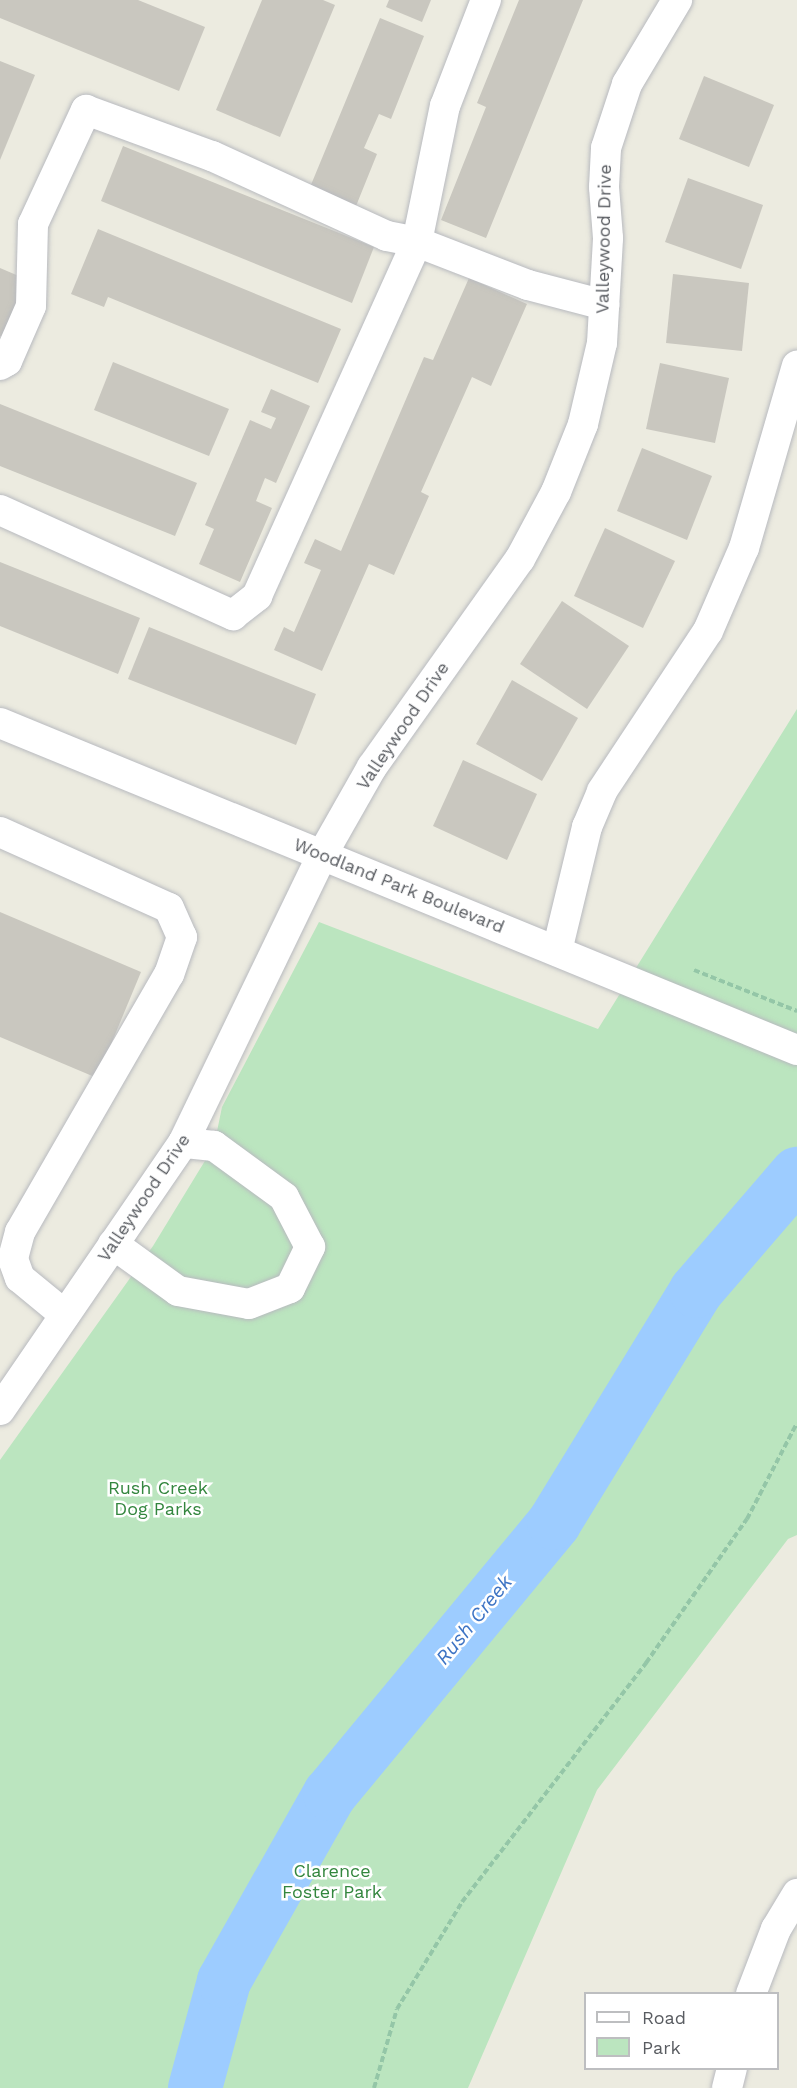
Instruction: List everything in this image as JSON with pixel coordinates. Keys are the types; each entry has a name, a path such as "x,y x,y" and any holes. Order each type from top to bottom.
{"street":[{"path":"0,510 233,615 256,596 417,242 445,106 486,0"},
{"name":"Valleywood Drive","path":"0,1410 183,1143 322,855 372,767 520,559 556,492 583,424 602,343 606,148 627,84 677,0"},
{"path":"0,365 7,361 31,306 33,224 86,110 213,156 387,236 417,242 528,285 604,305"},
{"path":"557,951 587,827 602,791 708,632 744,548 797,366"},
{"name":"Woodland Park Boulevard","path":"0,723 797,1050"},
{"path":"0,832 169,908 182,937 169,974 6,1257 20,1278 65,1316"},
{"path":"113,1244 178,1292 249,1304 290,1288 310,1247 284,1197 214,1146 183,1143"},
{"path":"752,1992 776,1929 797,1894"},
{"path":"727,2088 732,2070"}],"path":[{"path":"694,970 797,1011"},
{"path":"374,2088 397,2009 462,1902 653,1654 747,1520 797,1423"}],"green space":[{"name":"Clarence Foster Park","path":"797,709 797,1535 788,1539 597,1790 468,2088 0,2088 0,1460 153,1246 214,1146 222,1107 319,922 598,1029"}],"building":[{"path":"0,0 138,0 205,27 179,91 0,18"},
{"path":"262,0 323,0 335,5 280,137 216,110"},
{"path":"389,0 431,0 422,22 386,7"},
{"path":"519,0 583,0 486,238 441,220 486,107 477,103"},
{"path":"380,18 424,36 391,119 379,114 364,148 377,154 354,211 308,192"},
{"path":"0,61 35,75 0,160"},
{"path":"704,76 774,105 749,167 679,139"},
{"path":"123,146 374,247 352,303 101,201"},
{"path":"688,178 763,205 741,269 665,242"},
{"path":"98,229 341,329 318,383 108,297 104,307 71,294"},
{"path":"0,268 28,280 3,337 0,336"},
{"path":"673,274 749,283 742,351 666,343"},
{"path":"469,278 527,304 491,386 472,377 421,492 429,496 394,575 369,564 322,671 274,650 284,627 294,632 321,570 304,563 315,539 341,551 424,357 433,360"},
{"path":"113,362 229,409 209,456 94,410"},
{"path":"660,363 729,378 715,443 646,429"},
{"path":"271,389 310,406 276,483 265,478 256,501 272,508 240,582 199,564 214,529 205,525 250,420 271,429 276,418 261,412"},
{"path":"0,404 197,483 175,536 0,466"},
{"path":"642,448 712,476 687,540 617,511"},
{"path":"605,528 675,561 643,628 574,596"},
{"path":"0,562 140,618 118,674 0,626"},
{"path":"562,601 629,646 587,709 520,664"},
{"path":"149,627 316,694 296,745 128,679"},
{"path":"512,680 578,718 542,781 476,744"},
{"path":"463,760 537,794 507,860 433,826"},
{"path":"0,912 141,972 97,1078 0,1037"}],"waterway":[{"name":"Rush Creek","path":"195,2088 224,1981 330,1794 554,1523 696,1291 797,1174"}],"park label":[{"name":"Rush Creek Dog Parks","path":"158,1499"}]}
